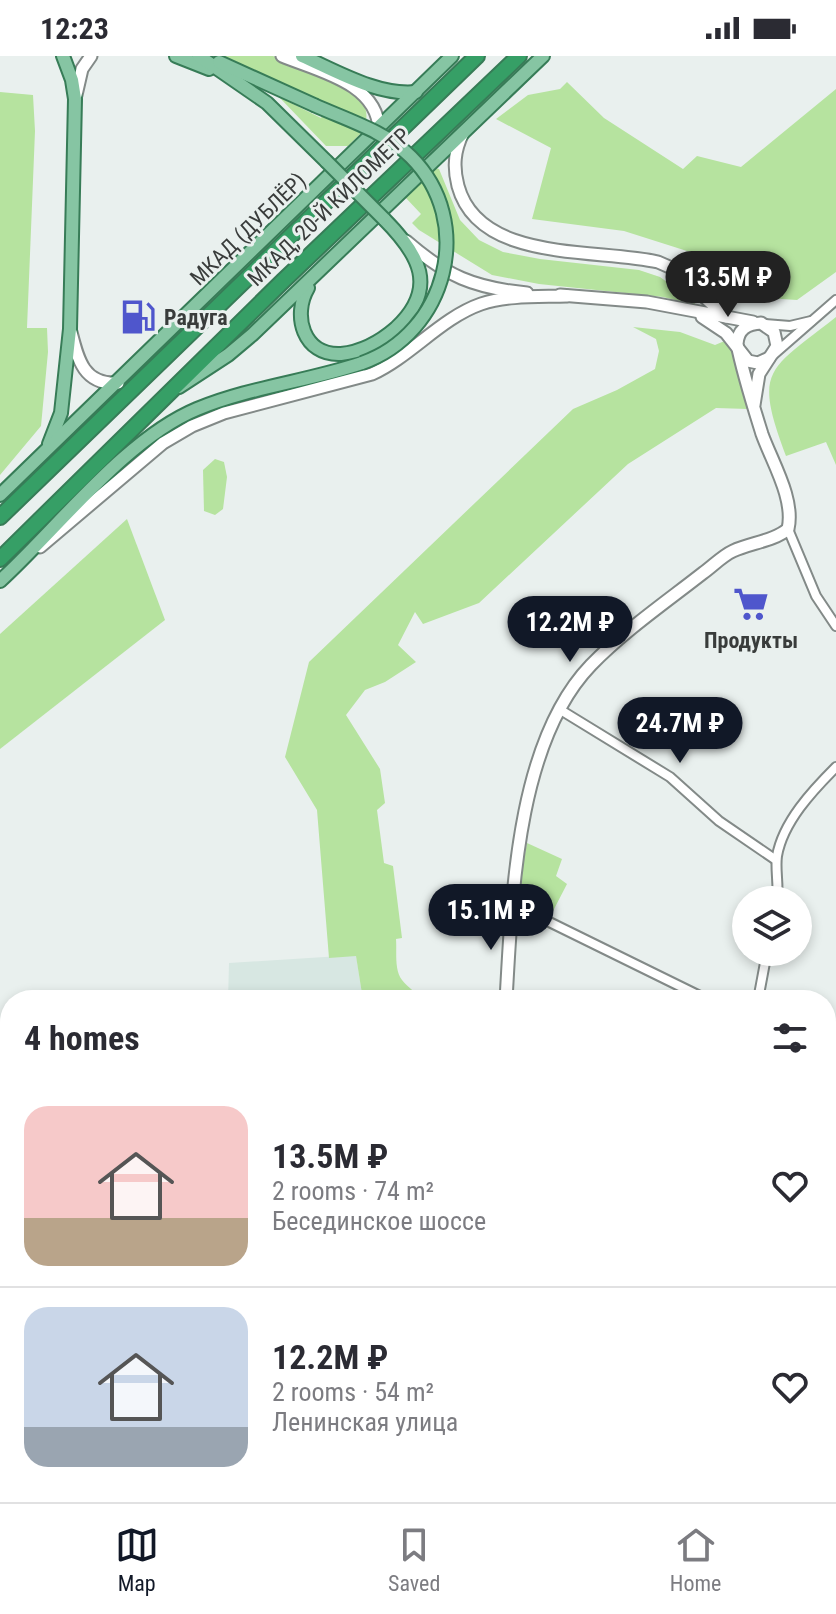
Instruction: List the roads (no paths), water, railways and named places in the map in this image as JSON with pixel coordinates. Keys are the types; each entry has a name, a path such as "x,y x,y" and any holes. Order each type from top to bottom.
{"highway":[{"name":"МКАД, 20-Й КИЛОМЕТР","path":"0,517 477,56"},
{"name":"МКАД, 20-Й КИЛОМЕТР","path":"0,559 519,56"}],"main road":[{"path":"46,449 61,413 70,329 75,99 63,56"},
{"path":"176,56 237,82"},
{"path":"201,56 283,117 403,239 419,267 420,292 411,313 366,347 330,353 317,347 302,330 299,320 301,300 319,272"},
{"path":"0,581 136,449 183,416 218,402 362,363 399,344 417,327 433,303 447,258 445,219 431,184 410,156 375,132 201,56"},
{"path":"302,56 362,81 394,91 416,92"},
{"name":"МКАД (ДУБЛЁР)","path":"0,495 452,56"},
{"path":"171,392 228,355 319,272 543,56"}],"street":[{"path":"75,99 82,69 91,56"},
{"path":"282,56 363,92 376,113 379,130"},
{"path":"466,127 457,145 455,177 461,195 486,227 502,237 527,245 658,262 674,269 726,317"},
{"path":"403,239 435,265 469,284 647,302 761,323 801,325 819,317"},
{"path":"12,570 163,443 192,426 224,413 372,374 393,364 453,319 482,304 567,296"},
{"path":"676,308 716,325 744,358 753,363 772,356 833,304"},
{"path":"754,405 759,374 777,346 776,336 761,323 751,324 742,330 737,339 738,349 754,405 790,511 788,529 802,567 836,626"},
{"path":"70,329 82,367 101,382 118,383"},
{"path":"507,990 512,898 524,817 544,744 559,709 590,666 662,605 729,553 788,529"},
{"path":"559,709 670,777 719,821 776,860 779,866 778,886"},
{"path":"776,860 788,825 836,767"},
{"path":"512,898 533,914 688,990"},
{"path":"760,990 764,966"}],"place":[{"name":"Радуга","path":"138,317"},
{"name":"Продукты","path":"751,604"}]}
